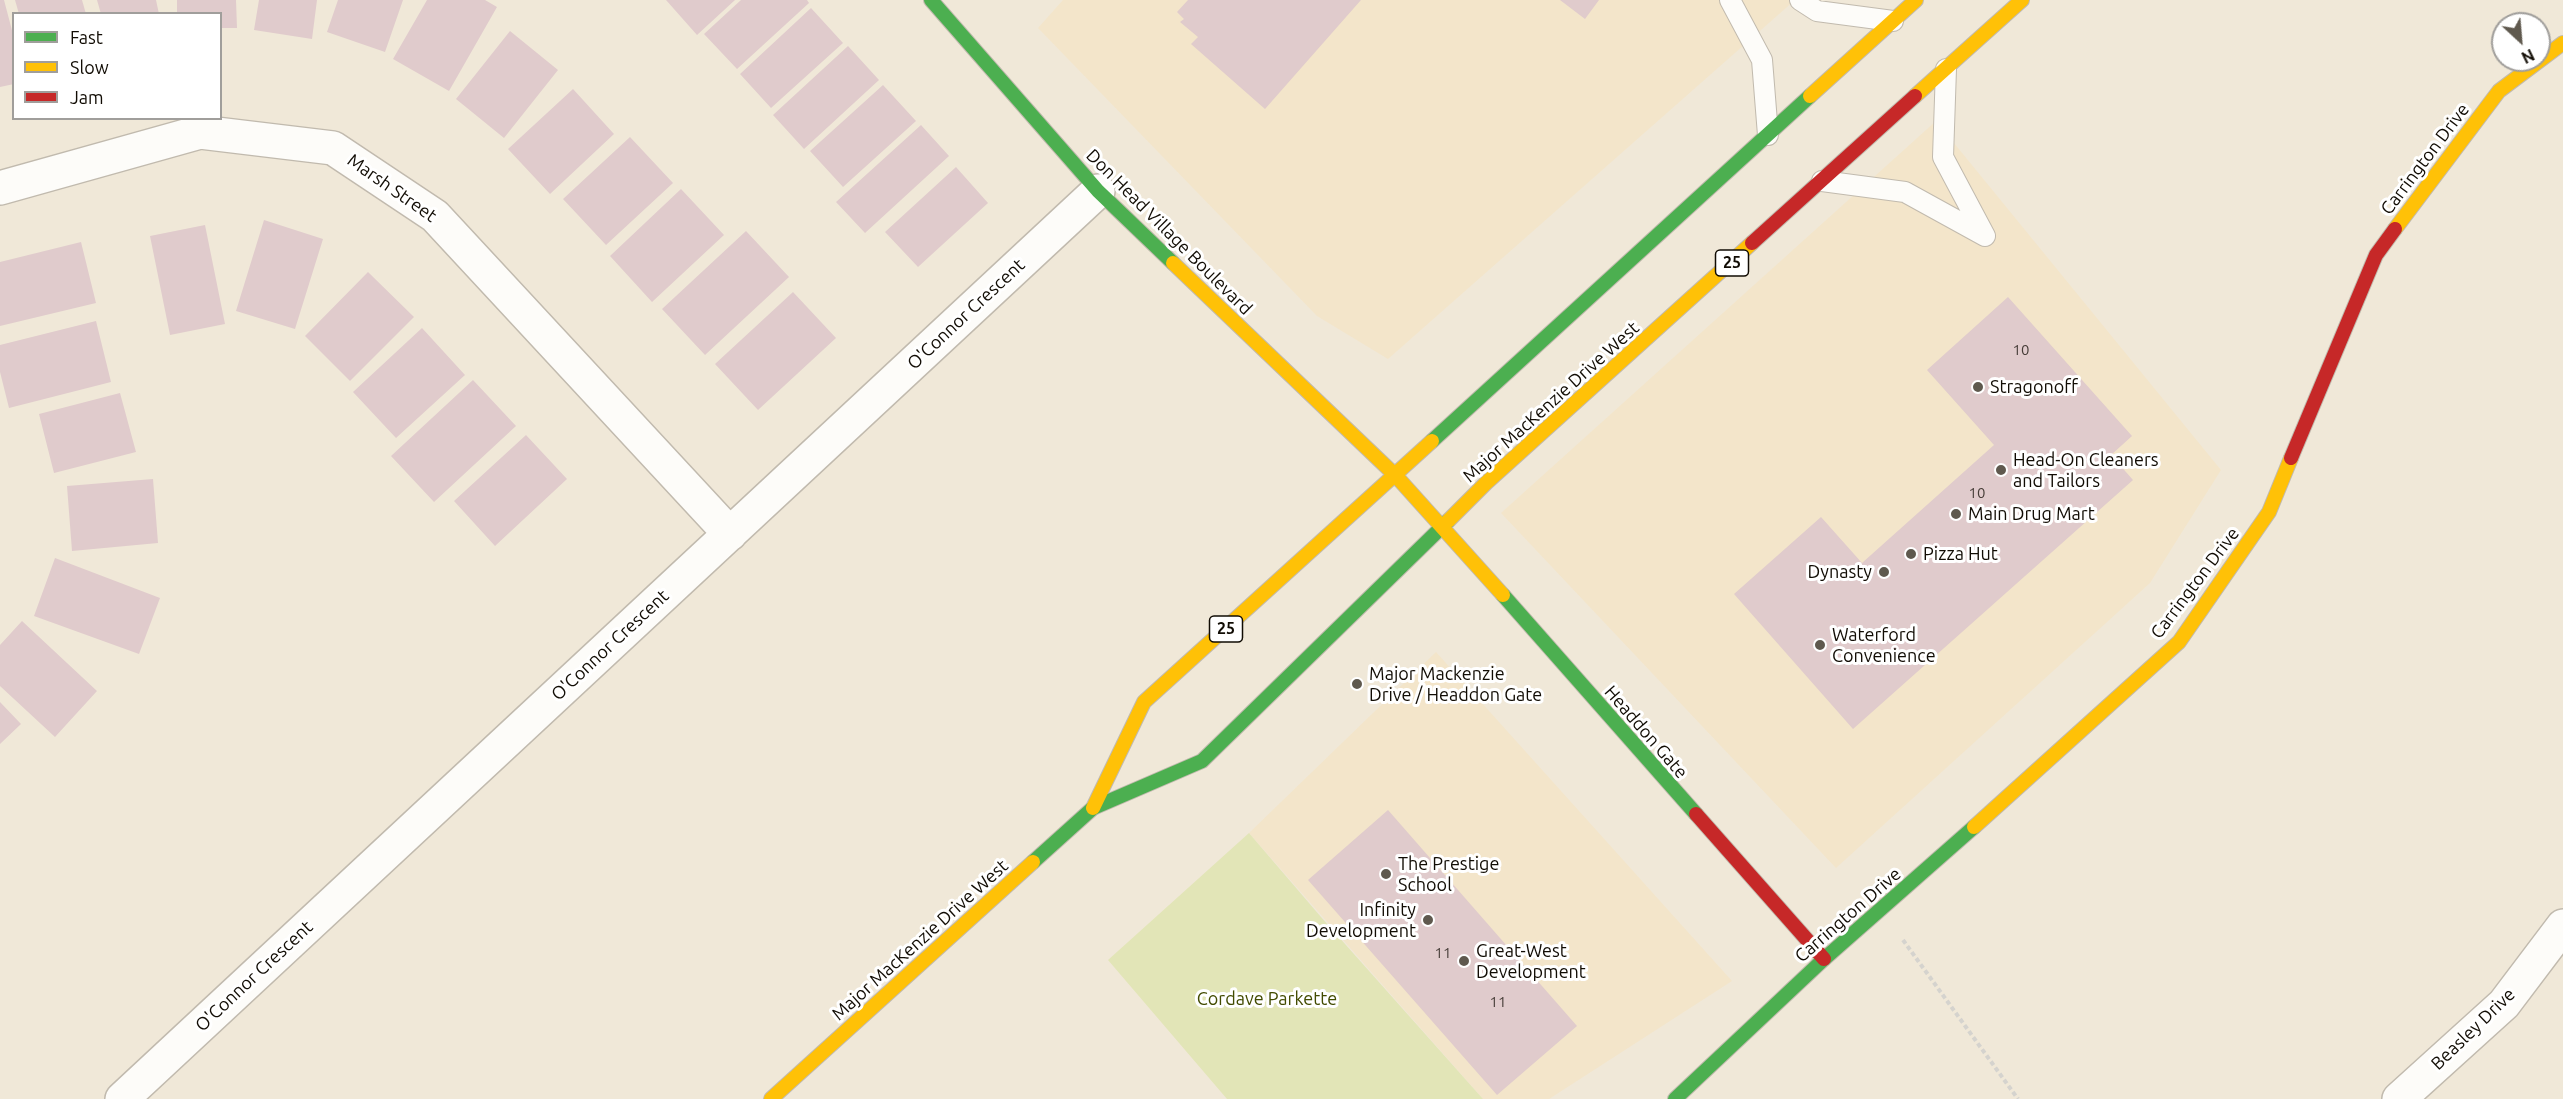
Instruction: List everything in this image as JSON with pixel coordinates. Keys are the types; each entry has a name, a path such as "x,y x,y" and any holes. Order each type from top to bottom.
{"main road":[{"name":"Don Head Village Boulevard","path":"931,0 1098,191 1396,476 1443,527"},
{"name":"Major MacKenzie Drive West","path":"1093,808 1144,702 1396,476 1916,0"},
{"name":"Major MacKenzie Drive West","path":"771,1099 1093,808 1202,761 1486,483 2022,0"},
{"name":"Carrington Drive","path":"1675,1099 1824,959 1881,911 2179,642 2270,512 2376,255 2499,91 2563,43"},
{"name":"Headdon Gate","path":"1443,527 1824,959"}],"street":[{"name":"Marsh Street","path":"0,188 200,132 333,148 435,216 730,534"},
{"name":"O'Connor Crescent","path":"122,1099 1098,191"},
{"name":"Beasley Drive","path":"2399,1099 2504,1004 2563,926"}],"lane":[{"path":"1730,0 1762,60 1768,135"},
{"path":"1800,0 1816,11 1893,21"},
{"path":"1822,182 1905,192 1985,236 1943,157 1946,69"}],"path":[{"path":"1881,911 2018,1099"}],"shaded area":[{"path":"1063,0 1795,0 1388,359 1317,316 1038,28"},
{"path":"1936,121 2221,470 2150,583 1836,868 1501,513"},
{"path":"1436,652 1732,981 1549,1099 1483,1099 1249,833"}],"green space":[{"name":"Cordave Parkette","path":"1249,833 1483,1099 1227,1099 1108,960"}],"building":[{"path":"0,0 4,0 12,30 12,84 0,87"},
{"path":"15,0 82,0 85,12 18,12"},
{"path":"97,0 156,0 159,12 100,12"},
{"path":"177,0 236,0 237,28 222,28 222,12 177,12"},
{"path":"259,0 317,0 312,39 254,30"},
{"path":"338,0 403,0 385,52 327,32"},
{"path":"427,0 485,0 497,7 449,91 393,59"},
{"path":"666,0 735,0 697,35"},
{"path":"741,0 807,0 809,3 737,69 704,34"},
{"path":"1188,0 1361,0 1265,109 1191,44 1198,37 1180,22 1184,19 1177,12"},
{"path":"1560,0 1599,0 1585,19"},
{"path":"811,8 843,43 771,108 740,74"},
{"path":"510,31 558,70 504,138 456,99"},
{"path":"848,46 879,80 804,149 773,115"},
{"path":"883,85 916,121 843,187 810,151"},
{"path":"573,89 614,134 550,194 508,149"},
{"path":"921,125 949,156 865,233 836,202"},
{"path":"630,137 673,183 606,245 563,199"},
{"path":"956,167 988,203 918,267 885,232"},
{"path":"681,189 724,235 652,302 610,256"},
{"path":"264,220 323,239 295,329 236,311"},
{"path":"205,225 225,324 170,335 150,236"},
{"path":"746,231 789,277 705,355 662,309"},
{"path":"81,242 96,303 0,326 0,262"},
{"path":"368,272 414,317 350,381 305,336"},
{"path":"793,292 836,338 758,410 715,364"},
{"path":"2008,297 2132,436 2111,455 2133,480 1853,729 1734,594 1821,517 1862,563 1994,445 1927,370"},
{"path":"96,321 111,382 9,408 0,372 0,345"},
{"path":"422,328 465,375 396,438 353,392"},
{"path":"473,380 516,426 434,502 391,456"},
{"path":"120,393 136,452 54,473 39,414"},
{"path":"526,435 567,479 495,546 454,501"},
{"path":"153,479 158,543 72,551 67,486"},
{"path":"55,558 160,598 139,654 34,616"},
{"path":"22,621 97,691 55,737 0,686 0,645"},
{"path":"0,702 21,724 0,744"},
{"path":"1388,810 1577,1026 1497,1095 1308,880"}],"traffic: fast":[{"path":"931,0 1098,191 1173,263"},
{"path":"1432,441 1810,96"},
{"path":"1033,862 1093,808 1202,761 1448,521"},
{"path":"1503,595 1696,814"},
{"path":"1675,1099 1824,959 1974,827"}],"traffic: slow":[{"path":"1810,96 1916,0"},
{"path":"1915,96 2022,0"},
{"path":"2395,229 2499,91 2563,43"},
{"path":"1448,521 1486,483 1752,243"},
{"path":"1173,263 1396,476 1503,595"},
{"path":"1093,808 1144,702 1432,441"},
{"path":"1974,827 2179,642 2269,512 2291,458"},
{"path":"771,1099 1033,862"}],"traffic: jam":[{"path":"1752,243 1915,96"},
{"path":"2291,458 2376,255 2395,229"},
{"path":"1696,814 1824,959"}],"place":[{"name":"Stragonoff","path":"1978,387"},
{"name":"Head-On Cleaners and Tailors","path":"2001,470"},
{"name":"Main Drug Mart","path":"1956,514"},
{"name":"Pizza Hut","path":"1911,554"},
{"name":"Dynasty","path":"1884,572"},
{"name":"Waterford Convenience","path":"1820,645"},
{"name":"Major Mackenzie Drive / Headdon Gate","path":"1357,684"},
{"name":"The Prestige School","path":"1386,874"},
{"name":"Infinity Development","path":"1428,920"},
{"name":"Great-West Development","path":"1464,961"}]}
